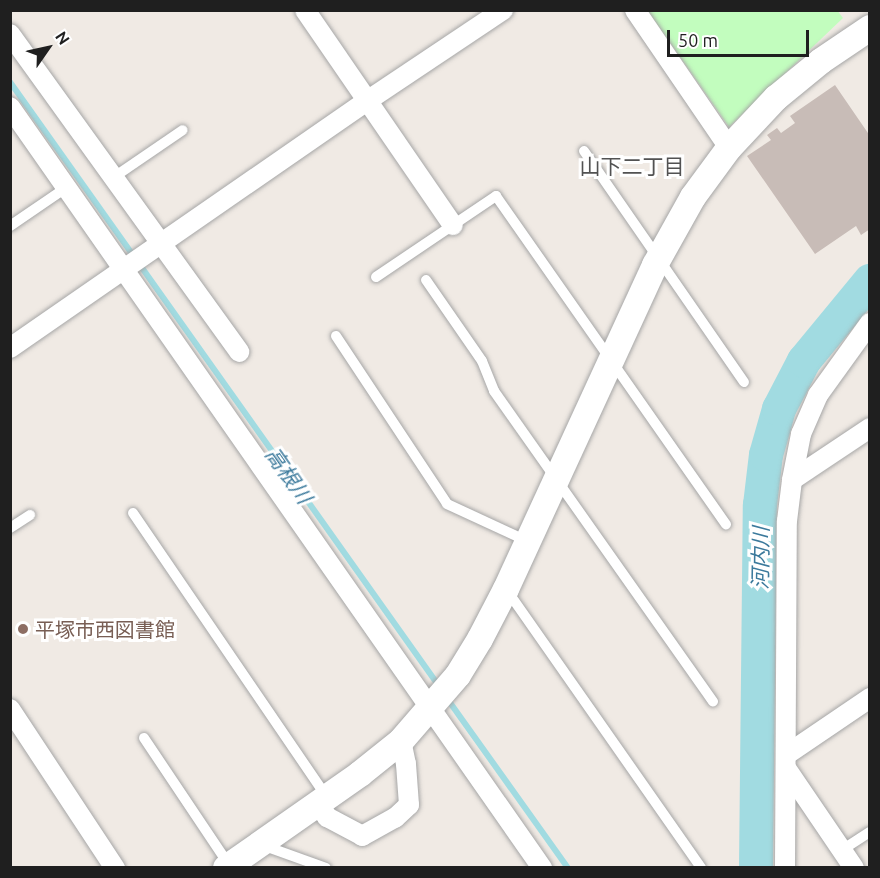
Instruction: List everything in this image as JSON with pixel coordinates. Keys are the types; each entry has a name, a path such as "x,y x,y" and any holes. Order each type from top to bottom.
{"street":[{"path":"305,10 453,225"},
{"path":"10,348 502,10"},
{"path":"635,10 729,148"},
{"path":"227,866 323,800 401,741 458,675 506,589 657,259 693,197 729,148 791,85 870,28"},
{"path":"10,34 239,352"},
{"path":"10,107 542,867"},
{"path":"785,867 787,521 792,480 801,434 818,395 868,328"},
{"path":"792,480 870,428"},
{"path":"786,762 870,698"},
{"path":"10,709 116,867"},
{"path":"323,800 327,817 362,836 395,818 409,806 406,764 401,741"},
{"path":"786,762 854,867"}],"lane":[{"path":"114,177 183,130"},
{"path":"584,151 744,382"},
{"path":"10,226 67,187"},
{"path":"376,278 496,196 726,524"},
{"path":"426,280 482,361 494,391 713,701"},
{"path":"336,336 447,504 528,541"},
{"path":"133,513 323,800"},
{"path":"10,528 30,515"},
{"path":"506,589 701,867"},
{"path":"144,738 227,866"},
{"path":"842,850 870,832"},
{"path":"259,844 326,867"}],"green space":[{"path":"837,10 843,18 729,127 648,11"}],"building":[{"path":"835,85 870,136 870,229 861,235 856,226 815,254 747,156 771,140 767,135 777,128 781,133 795,123 790,116"}],"waterway":[{"name":"高根川","path":"10,82 439,686"},
{"name":"河内川","path":"756,868 760,505 766,455 779,409 804,361 870,281"},
{"name":"高根川","path":"446,697 568,868"}],"place":[{"name":"平塚市西図書館","path":"23,629"}],"district":[{"name":"山下二丁目","path":"632,166"}]}
